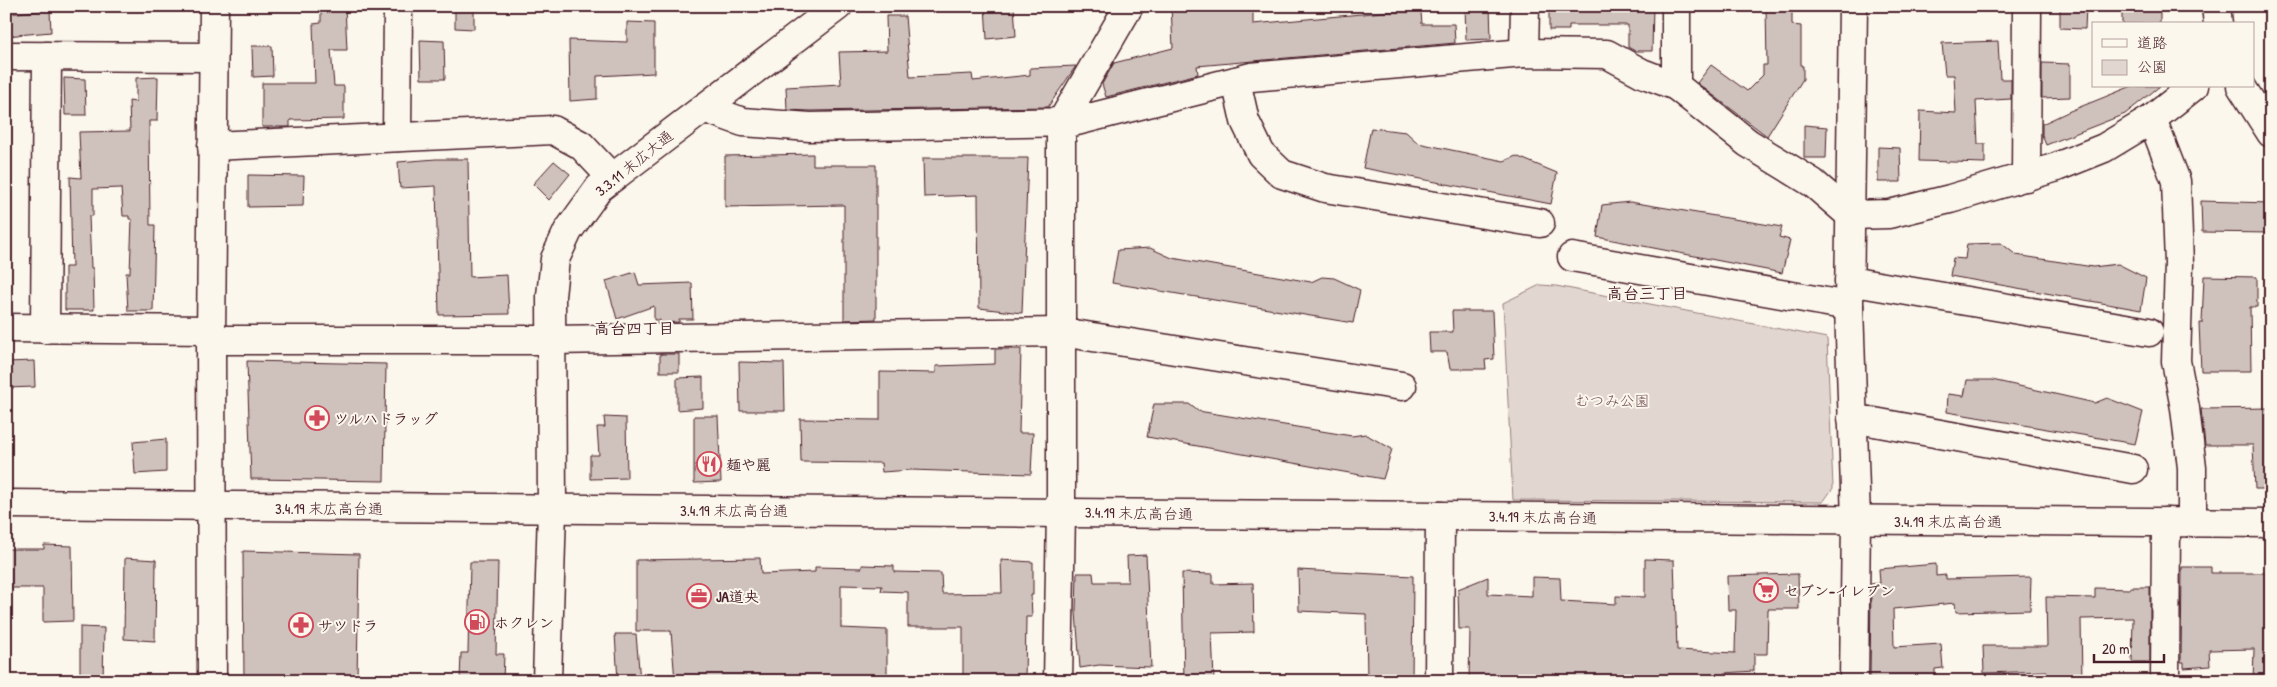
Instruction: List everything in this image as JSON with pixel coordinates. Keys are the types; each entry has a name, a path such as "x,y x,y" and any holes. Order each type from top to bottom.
{"street":[{"path":"212,681 211,335 214,6"},
{"path":"397,137 398,6"},
{"name":"3.3.11 末広大通","path":"547,681 552,509 552,296 556,259 573,224 599,188 838,6"},
{"path":"1058,681 1061,512 1061,123 1129,6"},
{"path":"1524,54 1525,6"},
{"path":"1676,6 1676,86"},
{"path":"1853,6 1849,294 1856,520 1854,681"},
{"path":"2026,6 2026,177"},
{"path":"2216,6 2218,22"},
{"path":"704,108 743,122 810,127 1061,123 1073,122 1251,77 1524,54 1607,54 1642,73 1676,86 1748,143 1813,183 1850,215 1889,214 2026,177 2104,148 2152,119 2191,88"},
{"path":"6,56 214,57"},
{"path":"45,328 47,56"},
{"path":"1236,81 1245,122 1261,154 1282,174 1325,188 1540,223"},
{"path":"2242,88 2271,133"},
{"path":"2152,119 2176,181 2179,264 2176,361 2185,408 2192,468 2179,523 2165,681"},
{"path":"212,146 553,130 581,145 612,178"},
{"path":"1572,257 2149,332"},
{"path":"6,328 211,335 552,340 1061,332 1402,386"},
{"path":"1852,418 2133,469"},
{"name":"3.4.19 末広高台通","path":"6,504 2271,523"},
{"path":"1439,681 1440,516"}],"green space":[{"name":"むつみ公園","path":"1540,285 1556,286 1827,338 1833,488 1823,502 1513,500 1503,303"}],"building":[{"path":"321,6 345,6 347,50 331,50 334,86 344,86 344,119 290,120 290,127 262,127 262,83 315,83 313,24 321,23"},
{"path":"455,6 474,6 474,29 455,28"},
{"path":"985,6 1014,6 1016,36 987,39"},
{"path":"1171,6 1253,6 1253,24 1383,12 1421,12 1422,24 1454,24 1455,43 1197,66 1198,74 1106,97 1102,84 1114,63 1173,48"},
{"path":"1465,6 1490,6 1491,39 1466,40"},
{"path":"1549,6 1653,6 1652,51 1635,51 1628,47 1628,25 1569,25 1569,30 1549,30"},
{"path":"1766,6 1792,6 1792,25 1801,26 1801,66 1803,66 1803,79 1767,136 1697,83 1711,65 1747,91 1763,75 1763,65 1767,65"},
{"path":"2060,6 2086,6 2085,29 2060,28"},
{"path":"2122,6 2160,6 2160,22 2122,22"},
{"path":"50,10 51,32 6,36 6,14"},
{"path":"886,16 905,16 910,77 972,74 973,81 1030,75 1030,68 1076,66 1048,107 787,110 786,87 841,84 839,52 887,51"},
{"path":"627,22 654,23 654,73 597,76 597,99 570,101 569,40 627,42"},
{"path":"420,40 444,41 445,79 421,79"},
{"path":"1998,41 2000,79 2011,79 2011,99 1976,101 1978,144 1985,144 1985,163 1919,161 1920,111 1956,113 1954,75 1945,75 1942,43"},
{"path":"252,46 272,46 273,76 253,77"},
{"path":"2042,63 2070,64 2070,97 2042,98"},
{"path":"158,77 157,121 149,121 150,225 155,225 153,311 128,311 126,273 130,273 132,219 129,219 129,216 123,216 121,188 93,189 93,216 89,216 94,310 65,310 65,267 72,267 70,177 81,178 79,132 130,131 129,101 136,102 136,78"},
{"path":"64,78 85,79 86,115 65,115"},
{"path":"2127,88 2158,88 2125,114 2046,145 2042,135 2042,124"},
{"path":"1804,125 1827,127 1826,158 1804,158"},
{"path":"1371,128 1406,132 1418,143 1504,161 1516,156 1557,173 1551,204 1363,168"},
{"path":"1878,147 1900,148 1901,182 1878,182"},
{"path":"813,154 813,165 876,165 876,319 844,320 844,205 725,207 725,156"},
{"path":"923,158 1028,158 1022,313 979,308 978,195 924,197"},
{"path":"468,159 470,277 507,275 509,314 439,315 436,186 400,188 398,162"},
{"path":"554,161 570,174 549,200 533,184"},
{"path":"248,175 304,176 303,206 248,207"},
{"path":"2201,201 2270,203 2270,233 2202,232"},
{"path":"1630,202 1782,227 1779,237 1790,240 1782,273 1597,237 1602,205"},
{"path":"2001,243 2016,255 2093,267 2118,264 2146,278 2141,310 1950,276 1953,258 1965,259 1967,244"},
{"path":"1150,248 1172,258 1311,282 1322,277 1334,278 1360,290 1353,323 1112,283 1118,250"},
{"path":"635,272 639,285 692,283 693,319 679,319 679,322 660,323 660,320 654,320 654,306 617,319 606,281"},
{"path":"2204,276 2257,277 2257,307 2250,307 2251,371 2201,371 2199,323 2202,323"},
{"path":"1452,311 1492,311 1494,359 1485,360 1486,369 1450,369 1447,352 1430,352 1429,332 1453,332"},
{"path":"995,349 1021,349 1019,433 1033,433 1031,474 911,470 882,472 881,463 801,462 800,419 880,420 880,372 936,373 936,366 995,364"},
{"path":"660,354 679,354 679,372 660,372"},
{"path":"34,361 35,387 6,388 6,362"},
{"path":"247,361 386,364 384,481 251,479"},
{"path":"739,362 784,363 785,411 740,411"},
{"path":"703,377 703,408 677,410 677,378"},
{"path":"1967,380 1992,380 2095,403 2107,398 2143,412 2135,444 1947,412 1948,394 1964,396"},
{"path":"1154,404 1189,404 1198,411 1352,436 1365,434 1392,449 1383,479 1147,437"},
{"path":"2271,408 2271,489 2255,489 2253,445 2205,445 2201,409"},
{"path":"694,416 718,416 721,482 694,483"},
{"path":"604,417 626,418 627,478 590,479 590,455 599,455 597,427 605,427"},
{"path":"166,439 166,472 135,474 133,442"},
{"path":"44,545 72,546 73,621 43,622 43,588 6,588 6,549 44,549"},
{"path":"243,551 359,554 357,681 244,681"},
{"path":"1146,555 1151,667 1099,665 1080,668 1076,612 1077,573 1093,573 1094,582 1128,582 1127,556"},
{"path":"125,558 156,560 155,641 124,639"},
{"path":"760,558 761,574 815,572 815,567 862,568 862,565 894,566 894,572 941,573 942,594 1002,593 1001,560 1033,562 1032,617 1026,617 1025,681 963,681 963,627 908,627 908,592 881,591 882,586 841,585 841,628 887,630 887,681 675,681 671,631 636,631 636,560"},
{"path":"1645,559 1674,560 1677,650 1735,653 1736,610 1728,610 1727,576 1798,574 1799,609 1768,609 1767,654 1754,654 1754,671 1724,673 1722,681 1469,681 1470,629 1459,629 1458,589 1488,577 1488,594 1532,596 1532,577 1560,578 1561,601 1616,604 1616,596 1645,597"},
{"path":"470,562 498,562 496,654 504,654 503,681 460,681 461,653 468,653"},
{"path":"1936,564 1936,576 1946,575 1946,579 2031,577 2030,610 1956,612 1955,603 1893,609 1894,647 1941,644 1943,668 1935,669 1935,681 1870,681 1871,584 1880,583 1879,569"},
{"path":"2182,567 2211,567 2211,573 2266,573 2268,618 2271,618 2271,681 2253,681 2254,649 2209,650 2210,666 2184,668 2184,662 2181,662"},
{"path":"1298,570 1413,576 1412,681 1367,681 1366,614 1299,611"},
{"path":"1182,573 1213,574 1213,584 1253,583 1254,632 1212,633 1214,681 1184,681"},
{"path":"2130,587 2150,587 2150,662 2132,662 2133,618 2081,619 2082,681 2047,681 2047,671 1984,673 1983,646 2047,646 2046,597 2095,598 2095,588 2130,589"},
{"path":"80,627 104,628 103,681 80,681"},
{"path":"615,634 636,634 640,681 618,681"}],"place":[{"name":"ツルハドラッグ","path":"317,418"},
{"name":"麺や麗","path":"709,464"},
{"name":"セブン-イレブン","path":"1766,590"},
{"name":"JA道央","path":"699,596"},
{"name":"ホクレン","path":"477,622"},
{"name":"サツドラ","path":"301,625"}],"district":[{"name":"高台三丁目","path":"1647,293"},
{"name":"高台四丁目","path":"634,328"}]}
